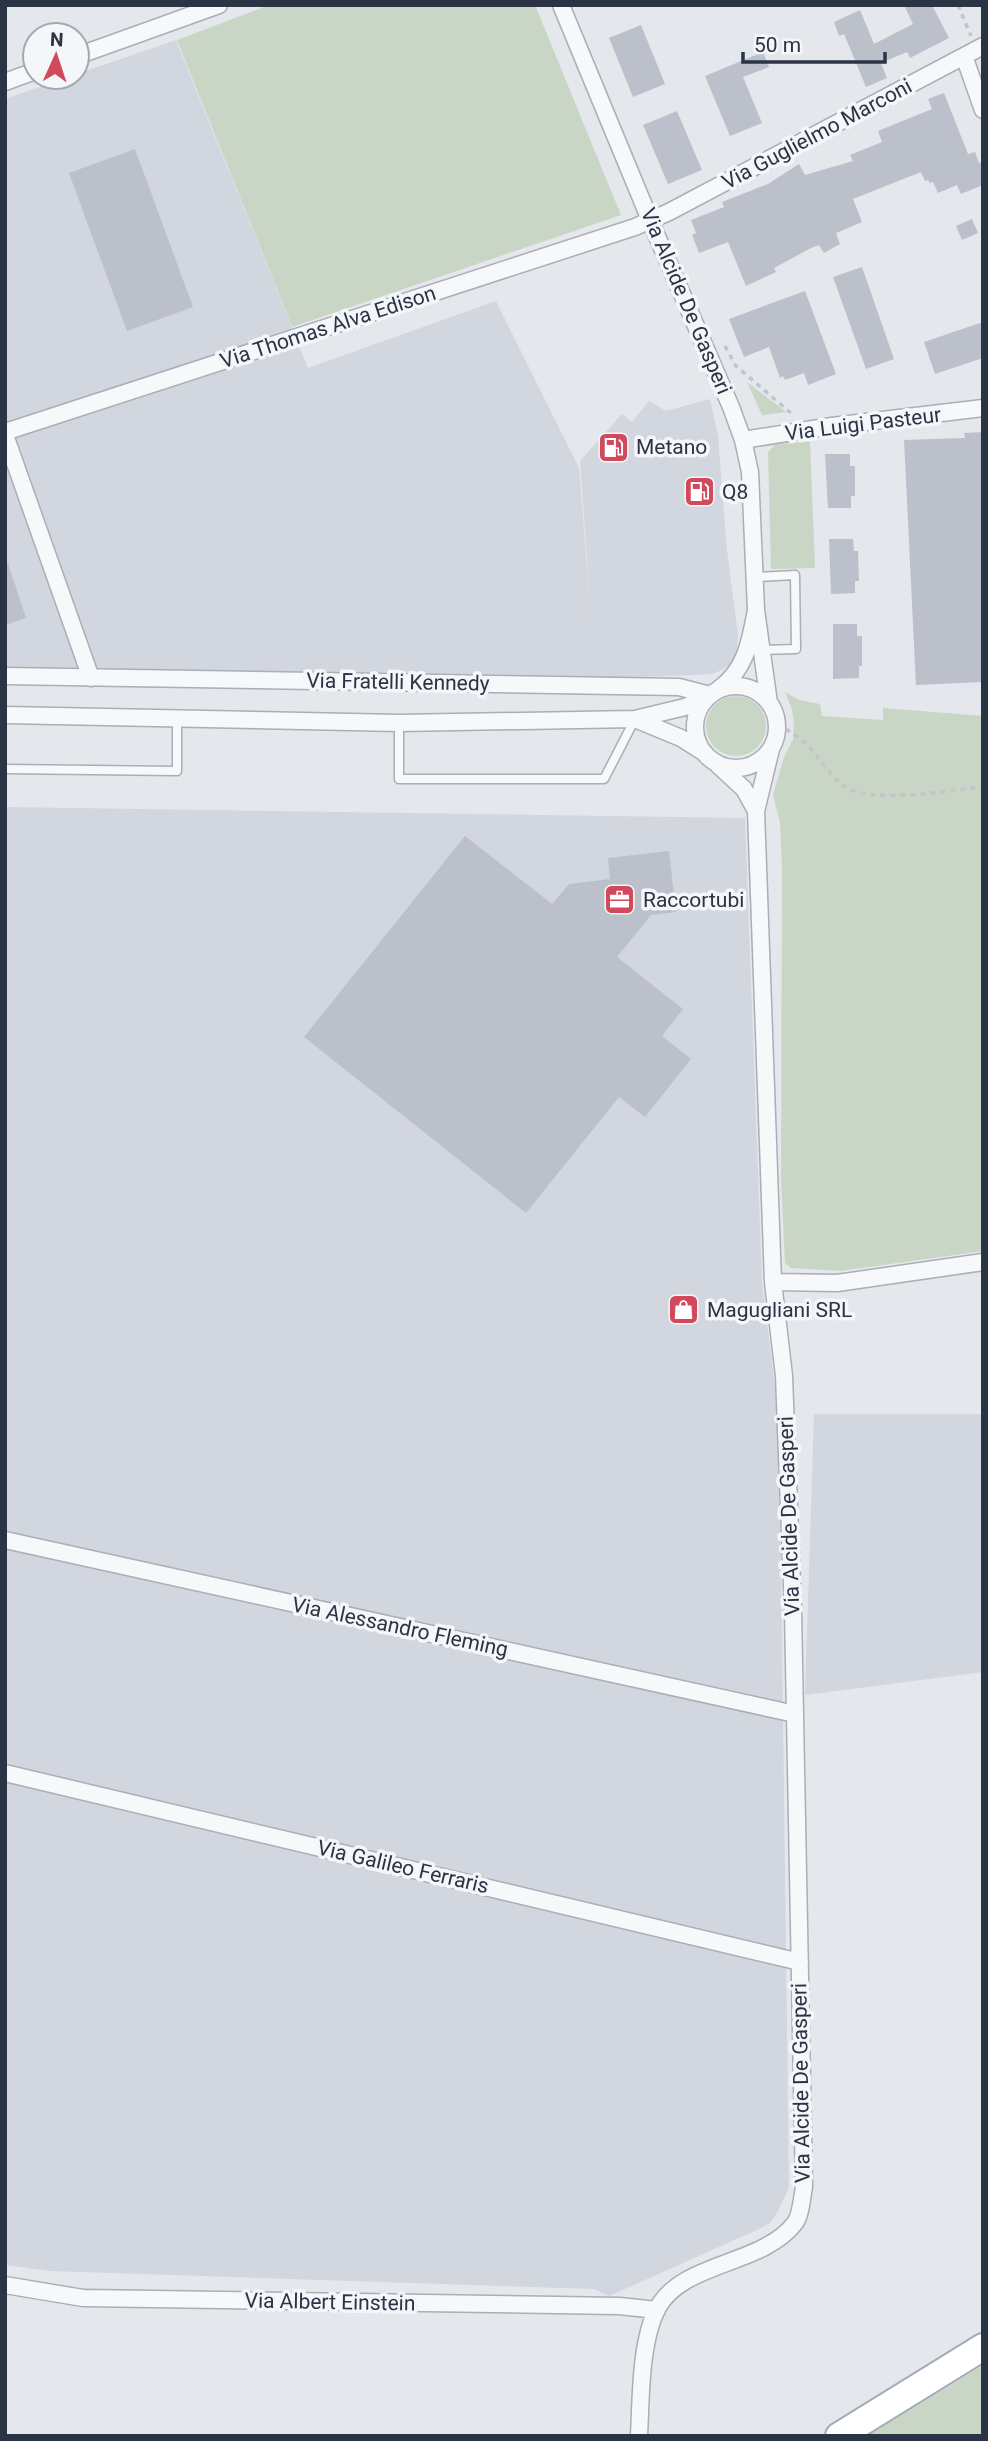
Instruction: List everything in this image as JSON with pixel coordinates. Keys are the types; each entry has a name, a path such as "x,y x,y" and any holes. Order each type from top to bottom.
{"main road":[{"path":"839,2436 983,2347"}],"street":[{"name":"Via Alcide De Gasperi","path":"561,5 743,440 750,472 756,610 769,703"},
{"path":"91,51 216,6"},
{"name":"Via Guglielmo Marconi","path":"650,220 974,50"},
{"path":"974,50 983,110"},
{"name":"Via Thomas Alva Edison","path":"5,434 650,220"},
{"name":"Via Luigi Pasteur","path":"743,440 832,426 983,408"},
{"path":"5,434 91,678"},
{"name":"Via Alcide De Gasperi","path":"715,692 740,669 751,639 756,610"},
{"name":"Via Fratelli Kennedy","path":"5,676 679,687 715,692"},
{"path":"708,757 726,767 739,768 763,758 776,736 777,724 769,703 752,689 730,686 715,692 701,704 694,727 697,740 708,757 744,789 757,811"},
{"name":"Via Fratelli Kennedy","path":"5,715 399,723 635,719 685,708 715,692"},
{"name":"Via Fratelli Kennedy","path":"635,719 681,738 708,757"},
{"name":"Via Alcide De Gasperi","path":"657,2311 666,2296 685,2282 770,2245 797,2221 804,2187 795,1714 784,1376 773,1282 757,811 771,748"},
{"path":"773,1282 837,1283 983,1262"},
{"name":"Via Alessandro Fleming","path":"5,1540 795,1714"},
{"name":"Via Galileo Ferraris","path":"5,1773 800,1962"},
{"name":"Via Albert Einstein","path":"5,2285 83,2298 619,2306 657,2311"},
{"path":"639,2436 647,2342 657,2311"}],"lane":[{"path":"755,577 794,575 796,649 762,650"},
{"path":"5,769 177,771 177,718"},
{"path":"399,723 399,779 604,779 635,719"}],"path":[{"path":"958,5 974,50"},
{"path":"777,724 792,732 814,751 833,776 852,791 864,795 901,795 983,787"}],"shaded area":[{"path":"176,40 308,368 496,301 579,468 592,629 580,461 622,414 632,422 649,401 666,411 710,399 718,436 727,550 738,636 737,653 730,664 712,674 597,679 5,670 5,99 28,91 91,91 91,69"},
{"path":"5,807 745,818 762,1282 776,1396 780,1479 789,2188 770,2223 757,2230 609,2296 594,2289 51,2271 5,2265"},
{"path":"814,1414 983,1414 983,1672 805,1695"}],"green space":[{"path":"269,5 535,5 621,215 292,327 177,40"},
{"path":"747,382 786,412 762,415"},
{"path":"810,441 815,568 771,569 768,452 775,445"},
{"path":"785,692 799,700 820,704 822,716 883,720 883,708 983,716 983,1251 841,1271 791,1268 785,1263 781,1180 782,869 780,823 773,795 784,757 793,739 792,709"},
{"path":"730,696 742,696 761,709 766,726 764,738 753,751 742,756 730,756 711,743 706,732 706,720 719,701"},
{"path":"983,2365 983,2436 867,2436"}],"building":[{"path":"904,5 932,5 949,38 910,58 907,52 881,63 887,78 866,87 844,34 839,36 834,22 860,10 874,44 913,24"},
{"path":"641,25 665,84 633,97 609,38"},
{"path":"763,52 769,67 743,77 762,123 730,136 705,76"},
{"path":"944,93 968,154 975,152 979,163 983,162 983,185 961,194 957,185 938,193 933,182 925,181 921,172 853,199 862,222 836,233 840,244 824,253 819,245 811,248 774,268 776,272 746,286 728,242 699,253 692,235 696,233 691,220 724,207 722,202 768,184 799,164 805,175 853,161 850,155 882,142 878,131 932,109 928,99"},
{"path":"677,111 702,170 668,184 643,125"},
{"path":"135,149 193,307 127,331 69,173"},
{"path":"972,219 978,233 962,240 956,226"},
{"path":"862,267 894,359 866,369 833,277"},
{"path":"805,291 836,374 808,385 804,373 785,380 783,376 780,378 769,347 744,357 729,319"},
{"path":"983,322 983,358 935,374 924,342"},
{"path":"983,432 983,682 916,685 904,440 965,438 964,433"},
{"path":"825,454 850,454 850,466 855,466 855,496 851,496 851,508 828,508"},
{"path":"829,539 853,539 854,551 858,551 859,581 855,581 855,593 831,594"},
{"path":"5,563 8,563 26,618 5,625"},
{"path":"833,624 857,624 857,636 862,636 862,666 859,666 859,678 833,679"},
{"path":"465,836 552,904 569,884 610,879 608,858 669,851 676,912 651,915 617,957 683,1009 662,1036 691,1059 645,1117 619,1097 526,1213 304,1037"}],"place":[{"name":"Metano","path":"613,447"},
{"name":"Q8","path":"699,492"},
{"name":"Raccortubi","path":"620,900"},
{"name":"Magugliani SRL","path":"684,1310"}]}
